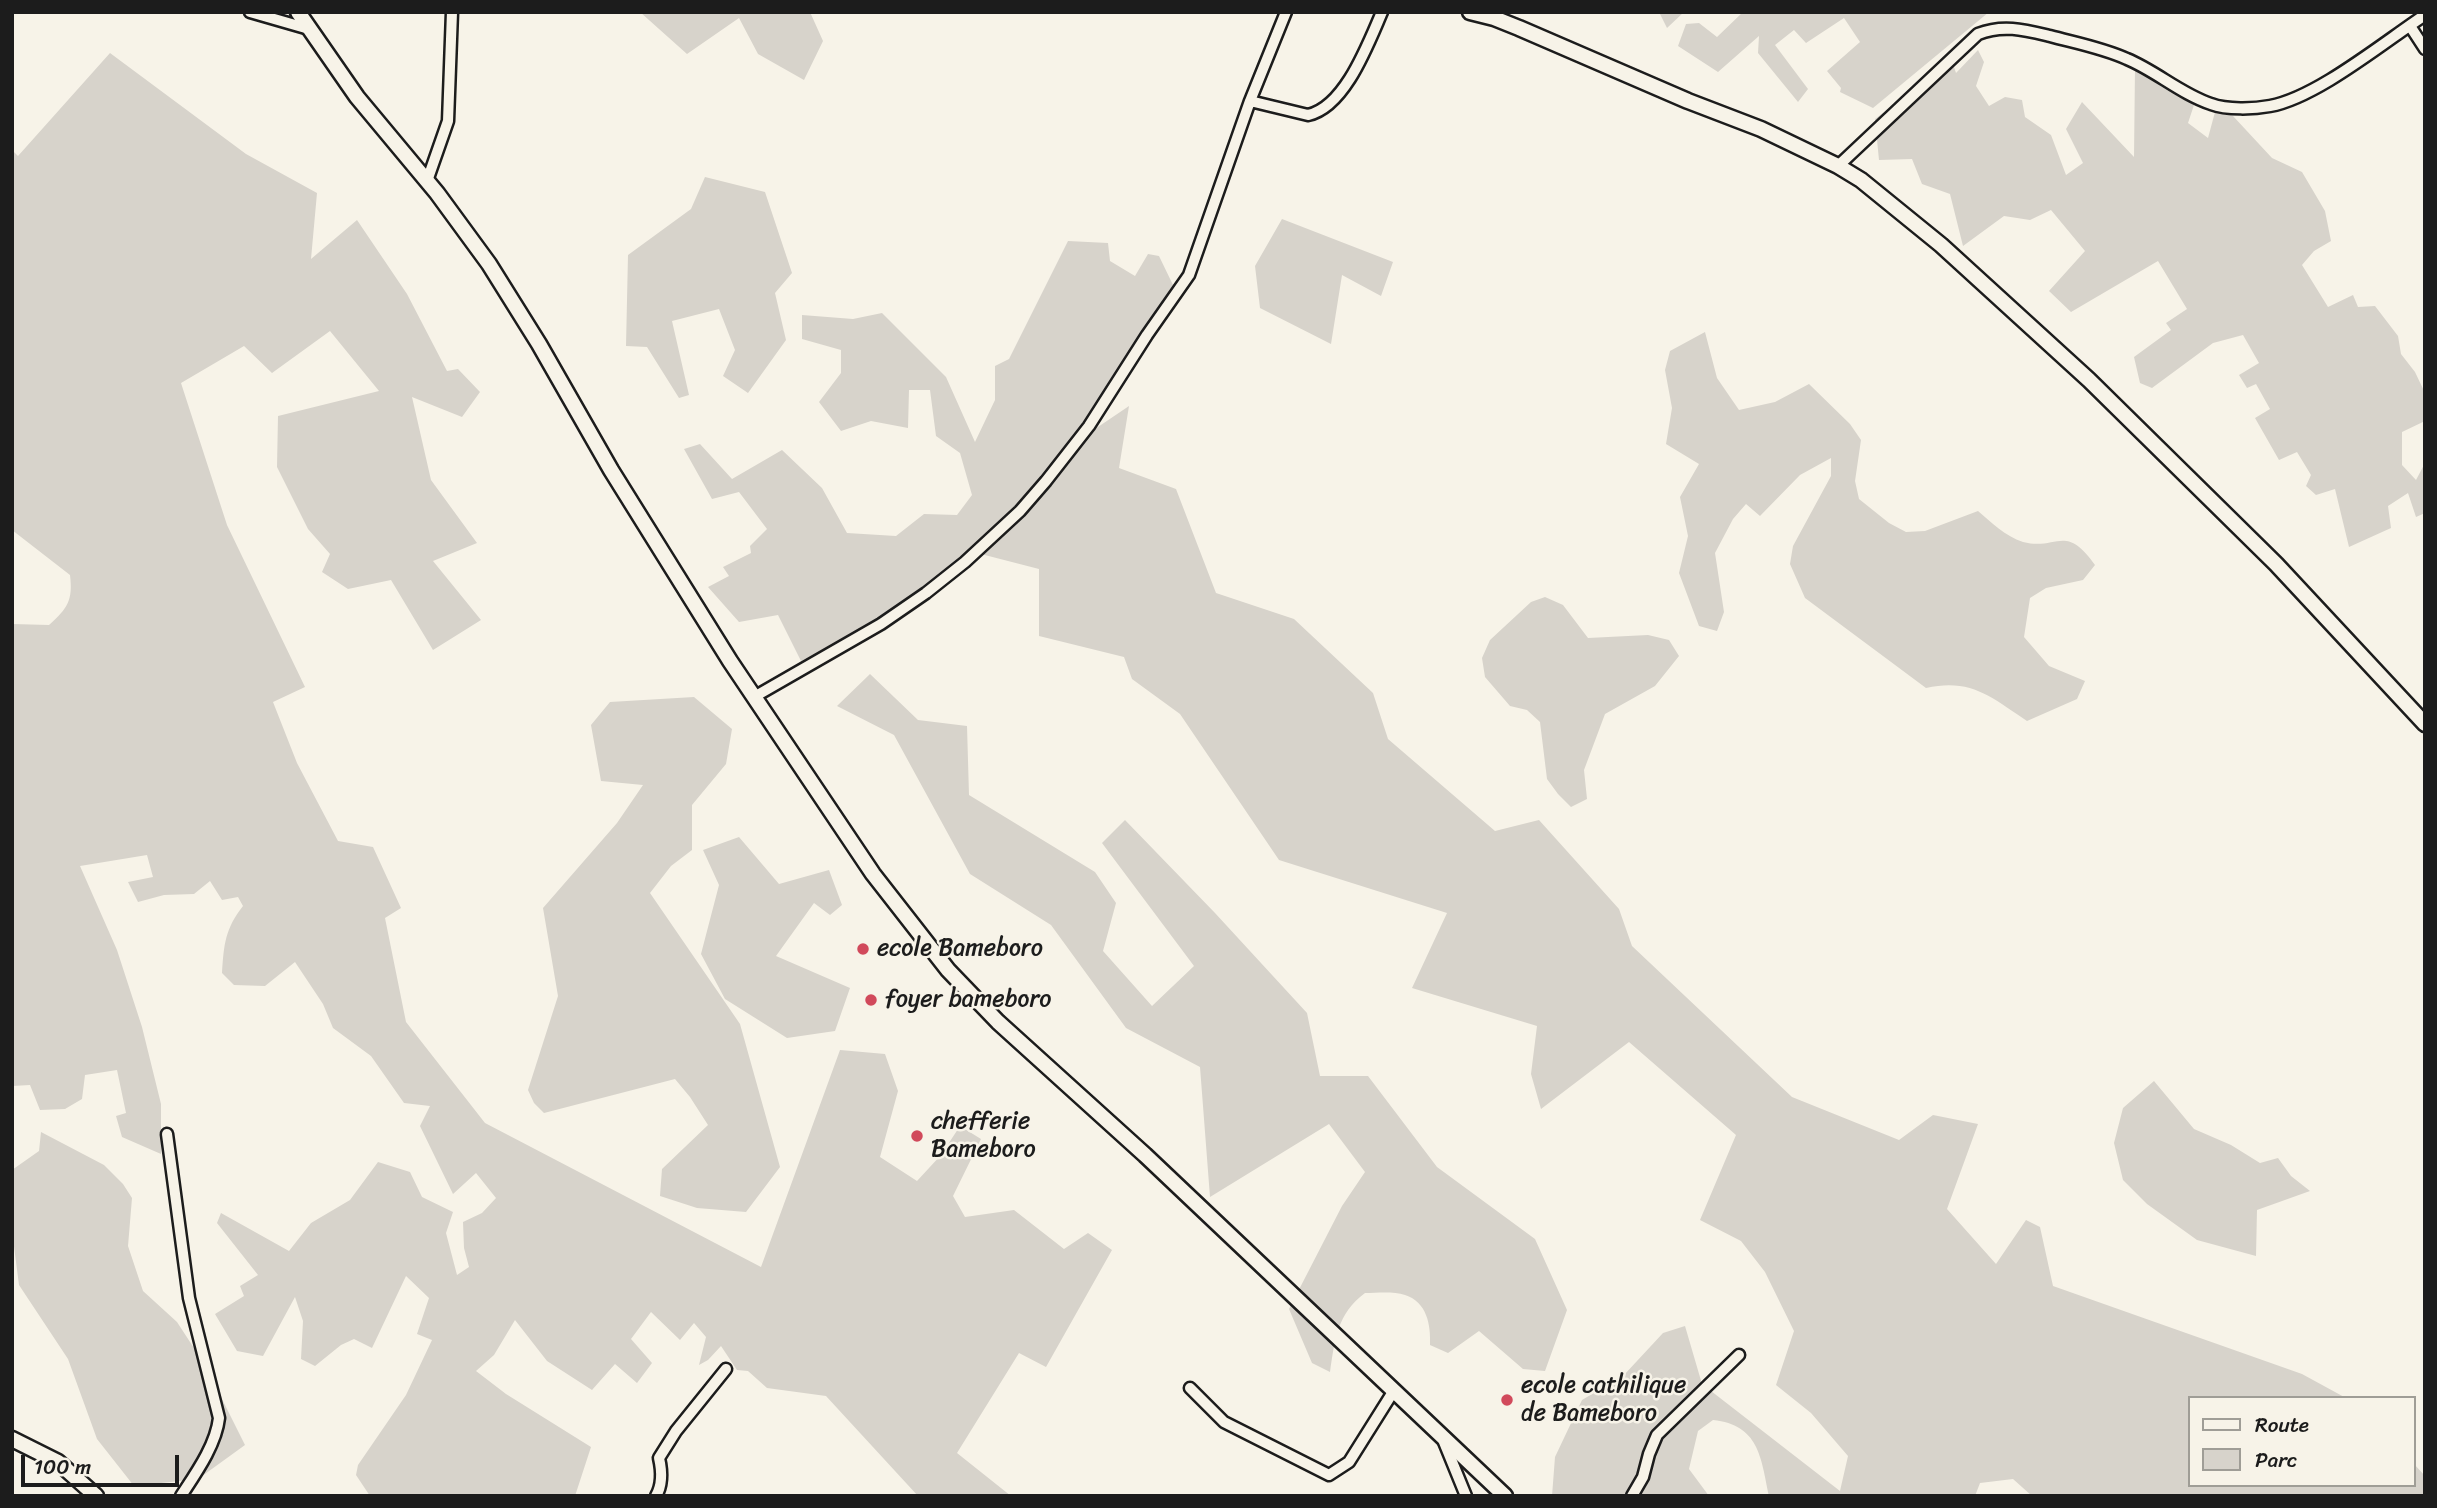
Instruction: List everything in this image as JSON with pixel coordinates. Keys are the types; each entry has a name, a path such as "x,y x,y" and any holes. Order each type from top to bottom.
{"street":[{"path":"250,12 309,29"},
{"path":"298,12 357,97 427,181 507,291 611,470 754,697 873,874 948,970 998,1021 1505,1496"},
{"path":"427,181 449,121 452,12"},
{"path":"754,697 881,624 965,562 1011,519 1046,481 1089,426 1147,335 1183,286 1196,258 1250,102 1286,12"},
{"path":"1250,102 1308,115 1315,113 1335,99 1348,82 1382,12"},
{"path":"1470,12 1506,17 1688,101 1761,129 1861,180 1941,245 2089,380 2276,564 2425,724"},
{"path":"1838,166 1978,34 1992,29 2030,31 2127,59 2215,106 2269,106 2296,98 2322,84 2425,15"},
{"path":"2410,26 2425,49"},
{"path":"167,1134 189,1298 219,1418 204,1457 181,1496"},
{"path":"1632,1496 1643,1477 1657,1435 1739,1355"},
{"path":"656,1496 660,1489 662,1470 659,1458 676,1431 726,1369"},
{"path":"1190,1388 1224,1422 1329,1475 1349,1462 1393,1392"},
{"path":"12,1438 58,1462 96,1496"},
{"path":"1443,1439 1466,1496"}],"green space":[{"path":"640,12 810,12 823,41 804,80 758,54 739,18 687,54"},
{"path":"1659,12 1684,12 1667,28"},
{"path":"1743,12 1989,12 1873,108 1840,92 1841,88 1827,71 1860,42 1844,18 1806,43 1794,30 1775,45 1808,89 1798,102 1758,53 1759,36 1718,72 1678,46 1686,24 1699,23 1717,37"},
{"path":"1978,50 1984,62 1976,86 1989,106 2005,97 2022,100 2025,117 2051,135 2066,175 2083,163 2066,129 2082,102 2134,157 2135,68 2194,105 2188,123 2208,138 2215,112 2233,116 2272,158 2302,172 2325,211 2331,241 2314,251 2302,265 2328,307 2353,295 2358,307 2375,306 2398,336 2401,354 2415,372 2425,393 2425,421 2402,432 2402,465 2416,480 2425,463 2425,513 2416,517 2408,493 2388,506 2391,528 2349,547 2335,489 2316,495 2306,486 2311,475 2297,452 2279,460 2255,418 2270,409 2256,384 2247,388 2239,375 2259,363 2243,335 2213,343 2152,388 2140,383 2134,357 2171,330 2166,323 2187,309 2158,261 2071,312 2049,291 2085,251 2051,210 2030,220 2004,216 1963,246 1950,194 1922,184 1912,159 1879,160 1875,119 1953,64 1956,73"},
{"path":"110,53 246,154 317,193 311,259 357,220 407,294 447,371 458,369 480,392 462,417 412,397 431,480 477,543 433,561 481,620 433,650 391,580 348,589 322,572 330,554 308,529 277,467 278,416 379,391 330,331 272,373 244,346 181,383 227,525 305,687 273,702 297,763 338,841 373,847 401,908 385,918 406,1022 485,1123 761,1267 840,1050 885,1054 898,1091 880,1157 917,1181 941,1155 960,1126 981,1139 953,1196 965,1217 1014,1210 1064,1249 1088,1233 1112,1250 1046,1367 1019,1353 957,1453 1011,1496 918,1496 826,1396 767,1388 748,1371 737,1370 721,1346 699,1365 706,1337 694,1323 680,1340 651,1312 631,1339 652,1363 637,1383 615,1364 592,1390 547,1361 515,1320 494,1355 476,1371 506,1394 591,1447 575,1496 370,1496 356,1475 358,1465 406,1395 432,1340 417,1334 429,1298 406,1276 372,1348 354,1339 341,1345 315,1366 301,1359 303,1321 295,1297 263,1356 237,1351 215,1314 244,1296 240,1286 258,1275 217,1223 221,1213 289,1251 311,1223 350,1200 378,1162 410,1172 422,1197 453,1212 446,1233 457,1275 469,1267 464,1248 463,1222 482,1213 496,1198 476,1173 453,1194 420,1126 430,1106 404,1103 371,1056 333,1028 323,1004 295,962 265,986 234,985 222,973 227,937 232,922 243,906 238,897 222,900 210,881 194,894 164,895 138,902 128,882 153,877 147,855 80,866 117,950 142,1027 161,1104 161,1154 122,1137 116,1116 126,1113 117,1070 85,1075 82,1099 65,1109 40,1110 30,1085 12,1086 12,624 49,625 68,603 71,584 70,575 12,530 12,150 18,156"},
{"path":"705,177 765,192 792,273 775,293 786,340 748,393 723,376 735,350 719,309 672,321 689,395 679,398 647,347 626,346 628,255 691,209"},
{"path":"1282,219 1393,262 1381,296 1342,275 1331,344 1260,308 1255,266"},
{"path":"1068,241 1108,243 1110,261 1135,276 1148,254 1159,256 1173,285 1080,428 1013,512 963,556 902,603 839,643 801,661 778,615 739,622 708,587 729,576 723,567 751,553 750,546 767,529 739,492 712,499 684,449 700,444 732,479 782,450 822,488 847,533 896,536 924,514 957,515 972,495 960,453 936,436 930,390 909,390 908,428 871,421 841,431 819,402 841,373 841,350 802,339 802,315 853,319 882,313 946,377 975,442 995,400 995,366 1009,359"},
{"path":"1705,332 1717,378 1739,410 1775,402 1809,384 1850,424 1861,440 1855,481 1859,499 1889,523 1906,532 1925,531 1978,511 2005,533 2023,542 2035,544 2068,541 2085,552 2095,565 2083,580 2046,588 2030,598 2024,637 2049,666 2085,681 2077,699 2027,721 1991,697 1968,688 1926,688 1805,598 1790,564 1793,546 1831,476 1831,458 1800,475 1760,516 1746,504 1733,519 1715,553 1724,612 1717,631 1699,626 1679,573 1688,536 1680,497 1699,464 1666,444 1672,408 1665,370 1670,351"},
{"path":"1129,406 1119,468 1176,489 1216,593 1294,619 1373,693 1388,739 1495,831 1539,820 1619,909 1632,946 1792,1097 1899,1140 1933,1115 1978,1124 1947,1209 1996,1264 2026,1220 2040,1227 2053,1286 2302,1374 2342,1396 2188,1396 2188,1487 2416,1487 2416,1466 2425,1476 2425,1496 2032,1496 2013,1479 1980,1483 1975,1496 1769,1496 1760,1456 1749,1436 1740,1428 1713,1420 1698,1431 1689,1469 1709,1496 1552,1496 1555,1457 1582,1400 1624,1375 1663,1333 1685,1326 1702,1384 1840,1491 1848,1456 1811,1413 1776,1385 1794,1331 1765,1272 1741,1241 1700,1220 1736,1135 1629,1042 1541,1109 1531,1074 1537,1026 1412,988 1447,913 1279,860 1180,714 1132,679 1124,657 1039,636 1039,569 977,553 1048,490 1095,429"},
{"path":"1545,597 1563,605 1588,638 1648,635 1669,640 1679,656 1655,686 1605,714 1584,770 1587,799 1571,807 1547,779 1540,722 1527,710 1510,706 1485,677 1482,658 1490,640 1531,602"},
{"path":"870,674 918,720 967,726 969,795 1095,872 1116,903 1103,951 1152,1006 1194,966 1102,843 1125,820 1307,1013 1320,1076 1368,1076 1437,1167 1535,1239 1567,1310 1545,1371 1523,1369 1479,1331 1448,1353 1430,1345 1430,1330 1423,1309 1412,1298 1390,1293 1365,1293 1348,1310 1336,1338 1330,1372 1312,1363 1289,1309 1342,1206 1365,1172 1329,1124 1210,1197 1200,1067 1126,1028 1051,925 970,874 894,735 837,706"},
{"path":"694,697 732,729 726,764 692,805 692,850 671,866 650,893 740,1024 780,1167 746,1212 697,1208 660,1196 662,1169 708,1125 675,1079 544,1113 534,1103 528,1090 558,996 543,908 617,823 643,785 601,781 591,725 610,702"},
{"path":"739,837 779,884 829,870 842,905 830,915 814,903 776,956 850,988 835,1031 787,1038 725,999 701,954 719,885 703,850"},
{"path":"2154,1081 2194,1129 2231,1145 2260,1163 2278,1158 2291,1176 2310,1191 2257,1210 2256,1256 2197,1240 2147,1204 2123,1180 2114,1143 2123,1108"},
{"path":"41,1132 104,1165 123,1184 132,1198 128,1246 143,1291 177,1322 205,1365 245,1445 198,1479 134,1486 97,1439 68,1359 19,1285 12,1231 12,1170 39,1151"}],"place":[{"name":"ecole Bameboro","path":"863,949"},
{"name":"foyer bameboro","path":"871,1000"},
{"name":"chefferie Bameboro","path":"917,1136"},
{"name":"ecole cathilique de Bameboro","path":"1507,1400"}]}
